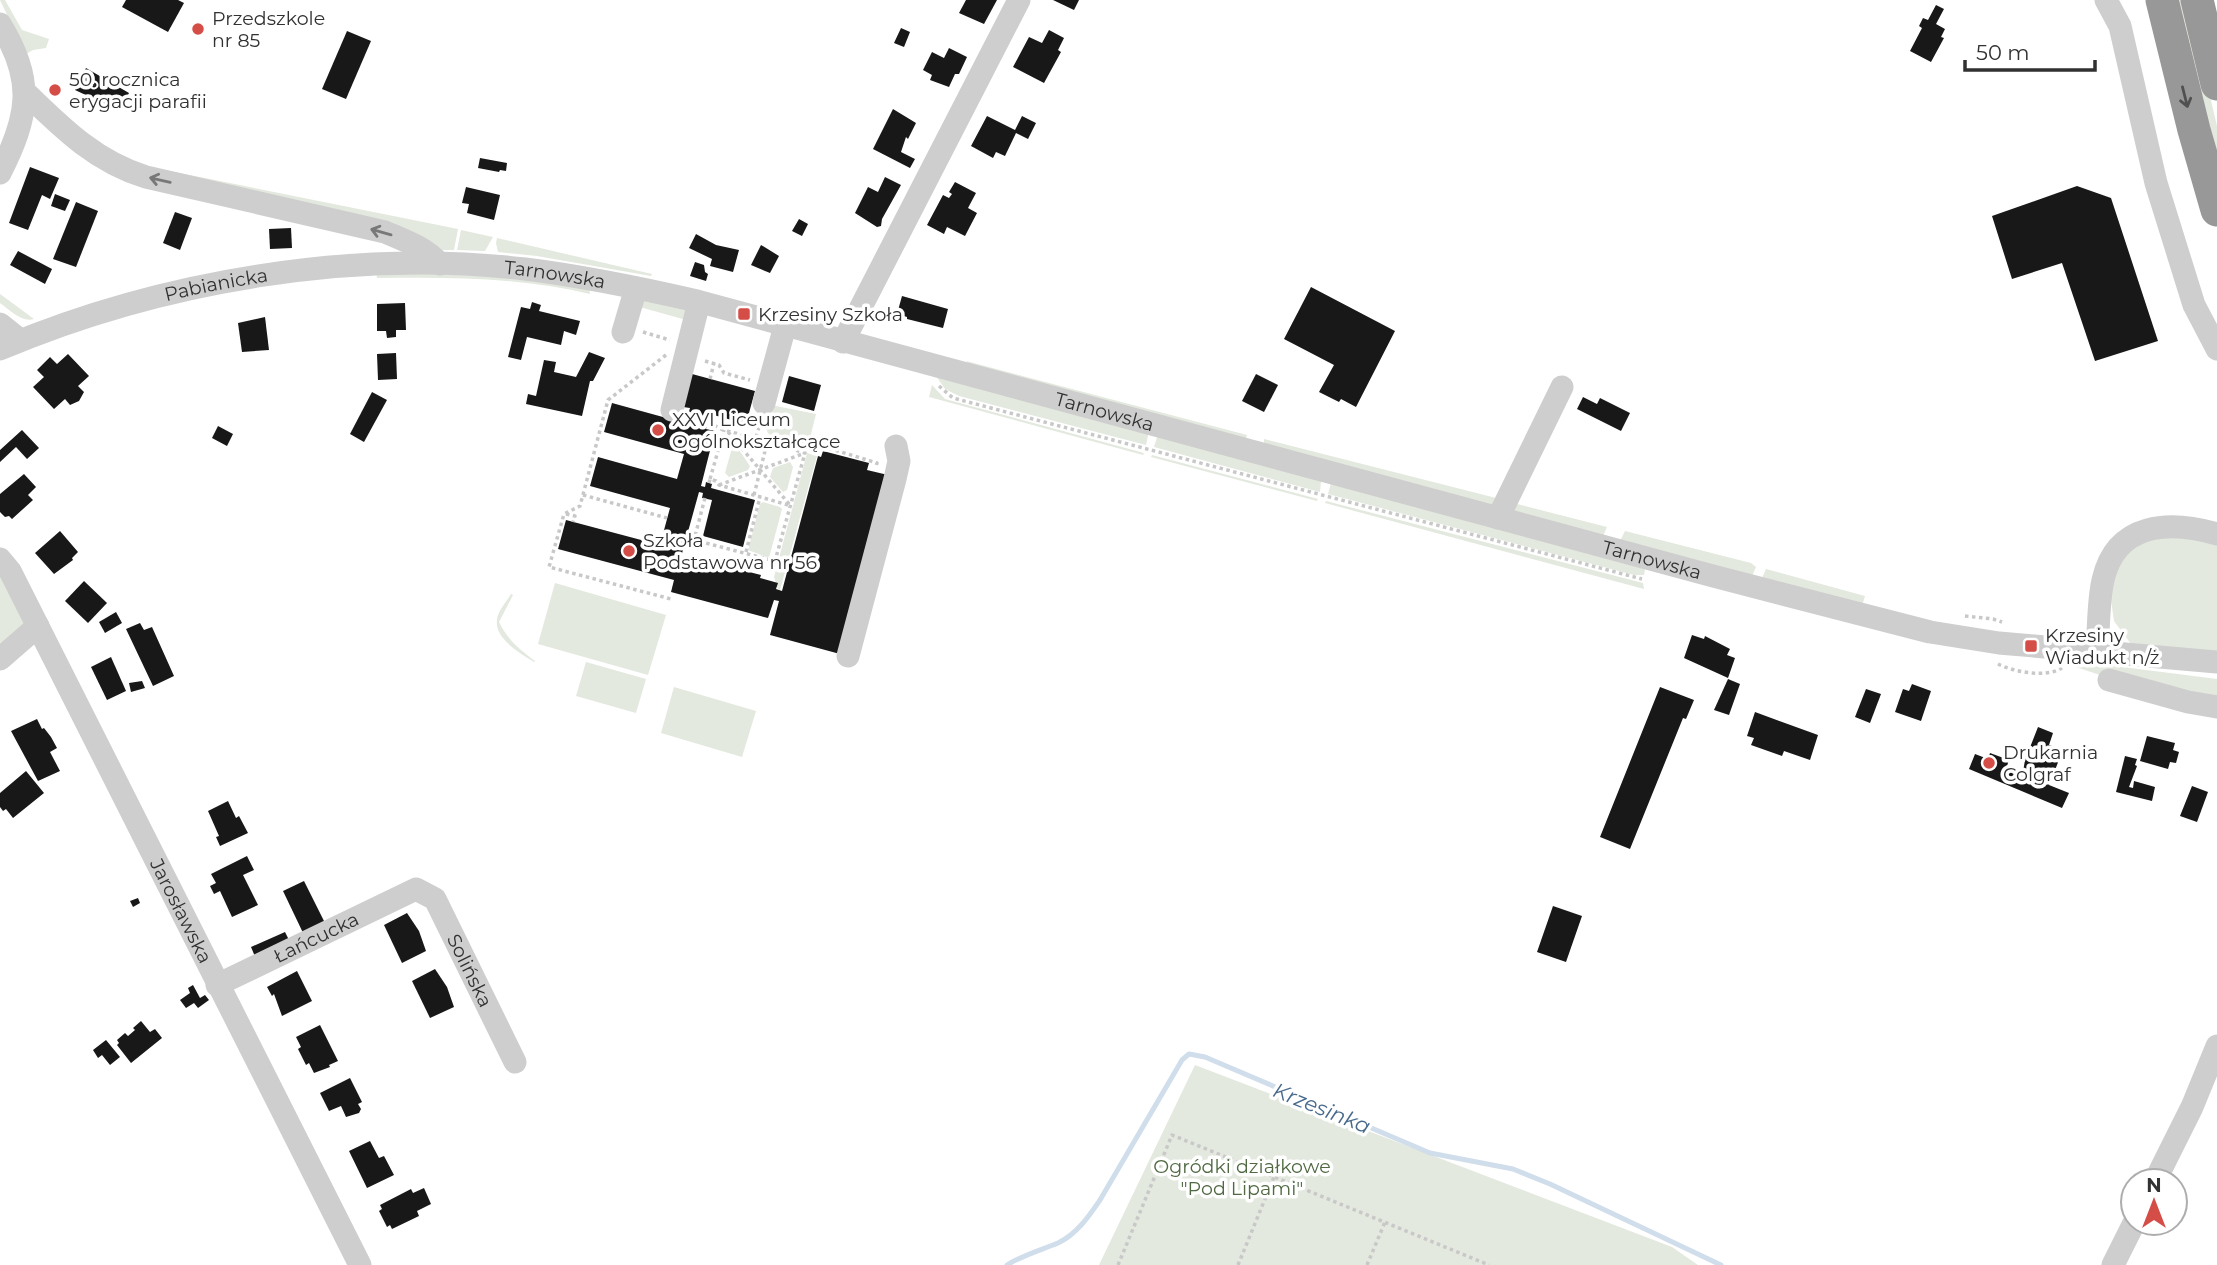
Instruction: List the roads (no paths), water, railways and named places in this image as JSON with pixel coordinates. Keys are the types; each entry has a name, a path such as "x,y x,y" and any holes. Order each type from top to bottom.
{"highway":[{"path":"2162,0 2217,210"},
{"path":"2197,0 2217,84"}],"street":[{"path":"842,342 1019,0"},
{"path":"2106,0 2120,26 2156,183 2194,305 2217,349"},
{"path":"0,24 15,52 25,92 22,120 0,173"},
{"path":"25,92 79,141 113,166 146,177 385,232 413,243 440,264"},
{"name":"Tarnowska","path":"440,264 522,269 636,288 699,302 842,342 886,364 1498,518 1930,632 1998,643 2217,662"},
{"name":"Pabianicka","path":"10,344 128,305 233,281 343,267 440,264"},
{"path":"624,330 636,288"},
{"path":"672,410 699,302"},
{"path":"0,324 10,344"},
{"path":"767,394 785,326"},
{"path":"1498,518 1562,387"},
{"path":"848,656 895,479 899,461 896,446"},
{"path":"2097,650 2103,578 2118,547 2153,527 2184,526 2217,534"},
{"name":"Jarosławska","path":"0,559 10,571 360,1265"},
{"path":"0,659 38,626"},
{"path":"2109,680 2217,707"},
{"name":"Łańcucka","path":"217,985 416,889"},
{"name":"Solińska","path":"416,889 435,899 515,1062"},
{"path":"2162,1167 2192,1107 2217,1046"},
{"path":"2113,1265 2127,1237"}],"waterway":[{"name":"Krzesinka","path":"1007,1265 1058,1243 1082,1224 1100,1200 1182,1060 1189,1054 1205,1057 1430,1153 1513,1169 1721,1265"}],"place":[{"name":"Przedszkole nr 85","path":"198,29"},
{"name":"50. rocznica erygacji parafii","path":"55,90"},
{"name":"Krzesiny Szkoła","path":"744,314"},
{"name":"XXVI Liceum Ogólnokształcące","path":"658,430"},
{"name":"Szkoła Podstawowa nr 56","path":"629,551"},
{"name":"Krzesiny Wiadukt n/ż","path":"2031,646"},
{"name":"Drukarnia Colgraf","path":"1989,763"}],"park label":[{"name":"Ogródki działkowe \"Pod Lipami\"","path":"1242,1177"}]}
